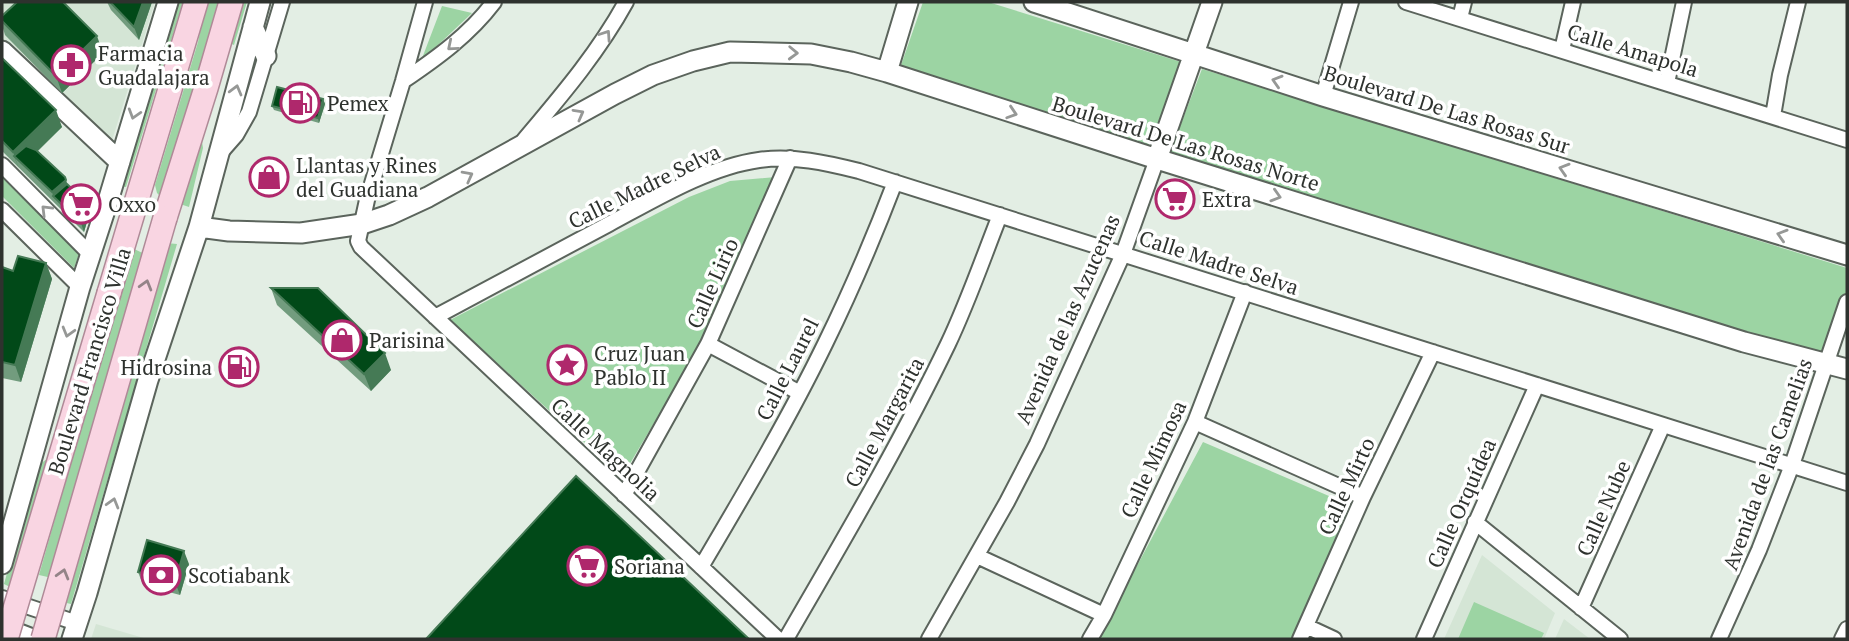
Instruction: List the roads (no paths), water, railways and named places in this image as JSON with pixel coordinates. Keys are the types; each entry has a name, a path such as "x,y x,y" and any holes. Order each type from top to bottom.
{"main road":[{"name":"Boulevard Francisco Villa","path":"2,564 80,287 168,2"},
{"name":"Boulevard Francisco Villa","path":"6,639 197,2"},
{"name":"Boulevard Francisco Villa","path":"41,639 231,2"},
{"path":"75,631 148,380 199,227 260,2"},
{"path":"887,72 908,2"},
{"name":"Boulevard De Las Rosas Sur","path":"1034,2 1323,96 1847,255"},
{"name":"Avenida de las Azucenas","path":"1157,159 1212,2"},
{"path":"253,27 266,56"},
{"path":"2,51 120,162"},
{"name":"Boulevard De Las Rosas Norte","path":"199,227 229,231 301,233 362,224 428,197 653,75 730,52 811,54 887,72 1744,342 1847,369"}],"street":[{"path":"219,155 236,135 249,112 282,2"},
{"path":"362,224 425,2"},
{"path":"519,147 582,70 626,2"},
{"path":"1323,96 1351,2"},
{"name":"Calle Amapola","path":"1406,2 1847,140"},
{"path":"1460,18 1464,2"},
{"path":"1562,50 1573,2"},
{"path":"1667,83 1684,2"},
{"path":"1773,116 1798,2"},
{"path":"403,81 458,41 490,3"},
{"name":"Calle Madre Selva","path":"435,317 707,174 735,164 790,158 849,168 895,182 1847,483"},
{"name":"Calle Lirio","path":"624,495 708,344 790,158"},
{"name":"Avenida de las Azucenas","path":"929,639 1037,444 1123,254 1157,159"},
{"path":"2,165 91,255"},
{"name":"Calle Laurel","path":"701,567 800,393 859,271 895,182"},
{"path":"2,210 80,287"},
{"name":"Calle Margarita","path":"786,639 864,506 912,417 949,341 1000,215"},
{"name":"Calle Magnolia","path":"362,224 358,241 361,247 778,639"},
{"name":"Calle Mimosa","path":"1090,639 1104,615 1195,422 1245,292"},
{"name":"Avenida de las Camelias","path":"1719,639 1750,571 1792,465 1847,302"},
{"path":"708,344 800,393"},
{"name":"Calle Mirto","path":"1303,633 1363,497 1433,352"},
{"name":"Calle Orquídea","path":"1424,639 1537,385"},
{"path":"1195,422 1363,497"},
{"name":"Calle Nube","path":"1581,608 1663,425"},
{"path":"1475,522 1620,639"},
{"path":"977,556 1104,615"},
{"path":"2,598 75,631"},
{"path":"2,625 41,639"},
{"path":"1842,639 1847,629"},
{"path":"1303,633 1334,639"}],"place":[{"name":"Farmacia Guadalajara","path":"71,65"},
{"name":"Pemex","path":"300,103"},
{"name":"Llantas y Rines del Guadiana","path":"269,177"},
{"name":"Extra","path":"1175,199"},
{"name":"Oxxo","path":"81,204"},
{"name":"Parisina","path":"342,340"},
{"name":"Cruz Juan Pablo II","path":"567,365"},
{"name":"Hidrosina","path":"239,367"},
{"name":"Soriana","path":"587,566"},
{"name":"Scotiabank","path":"161,575"}]}
